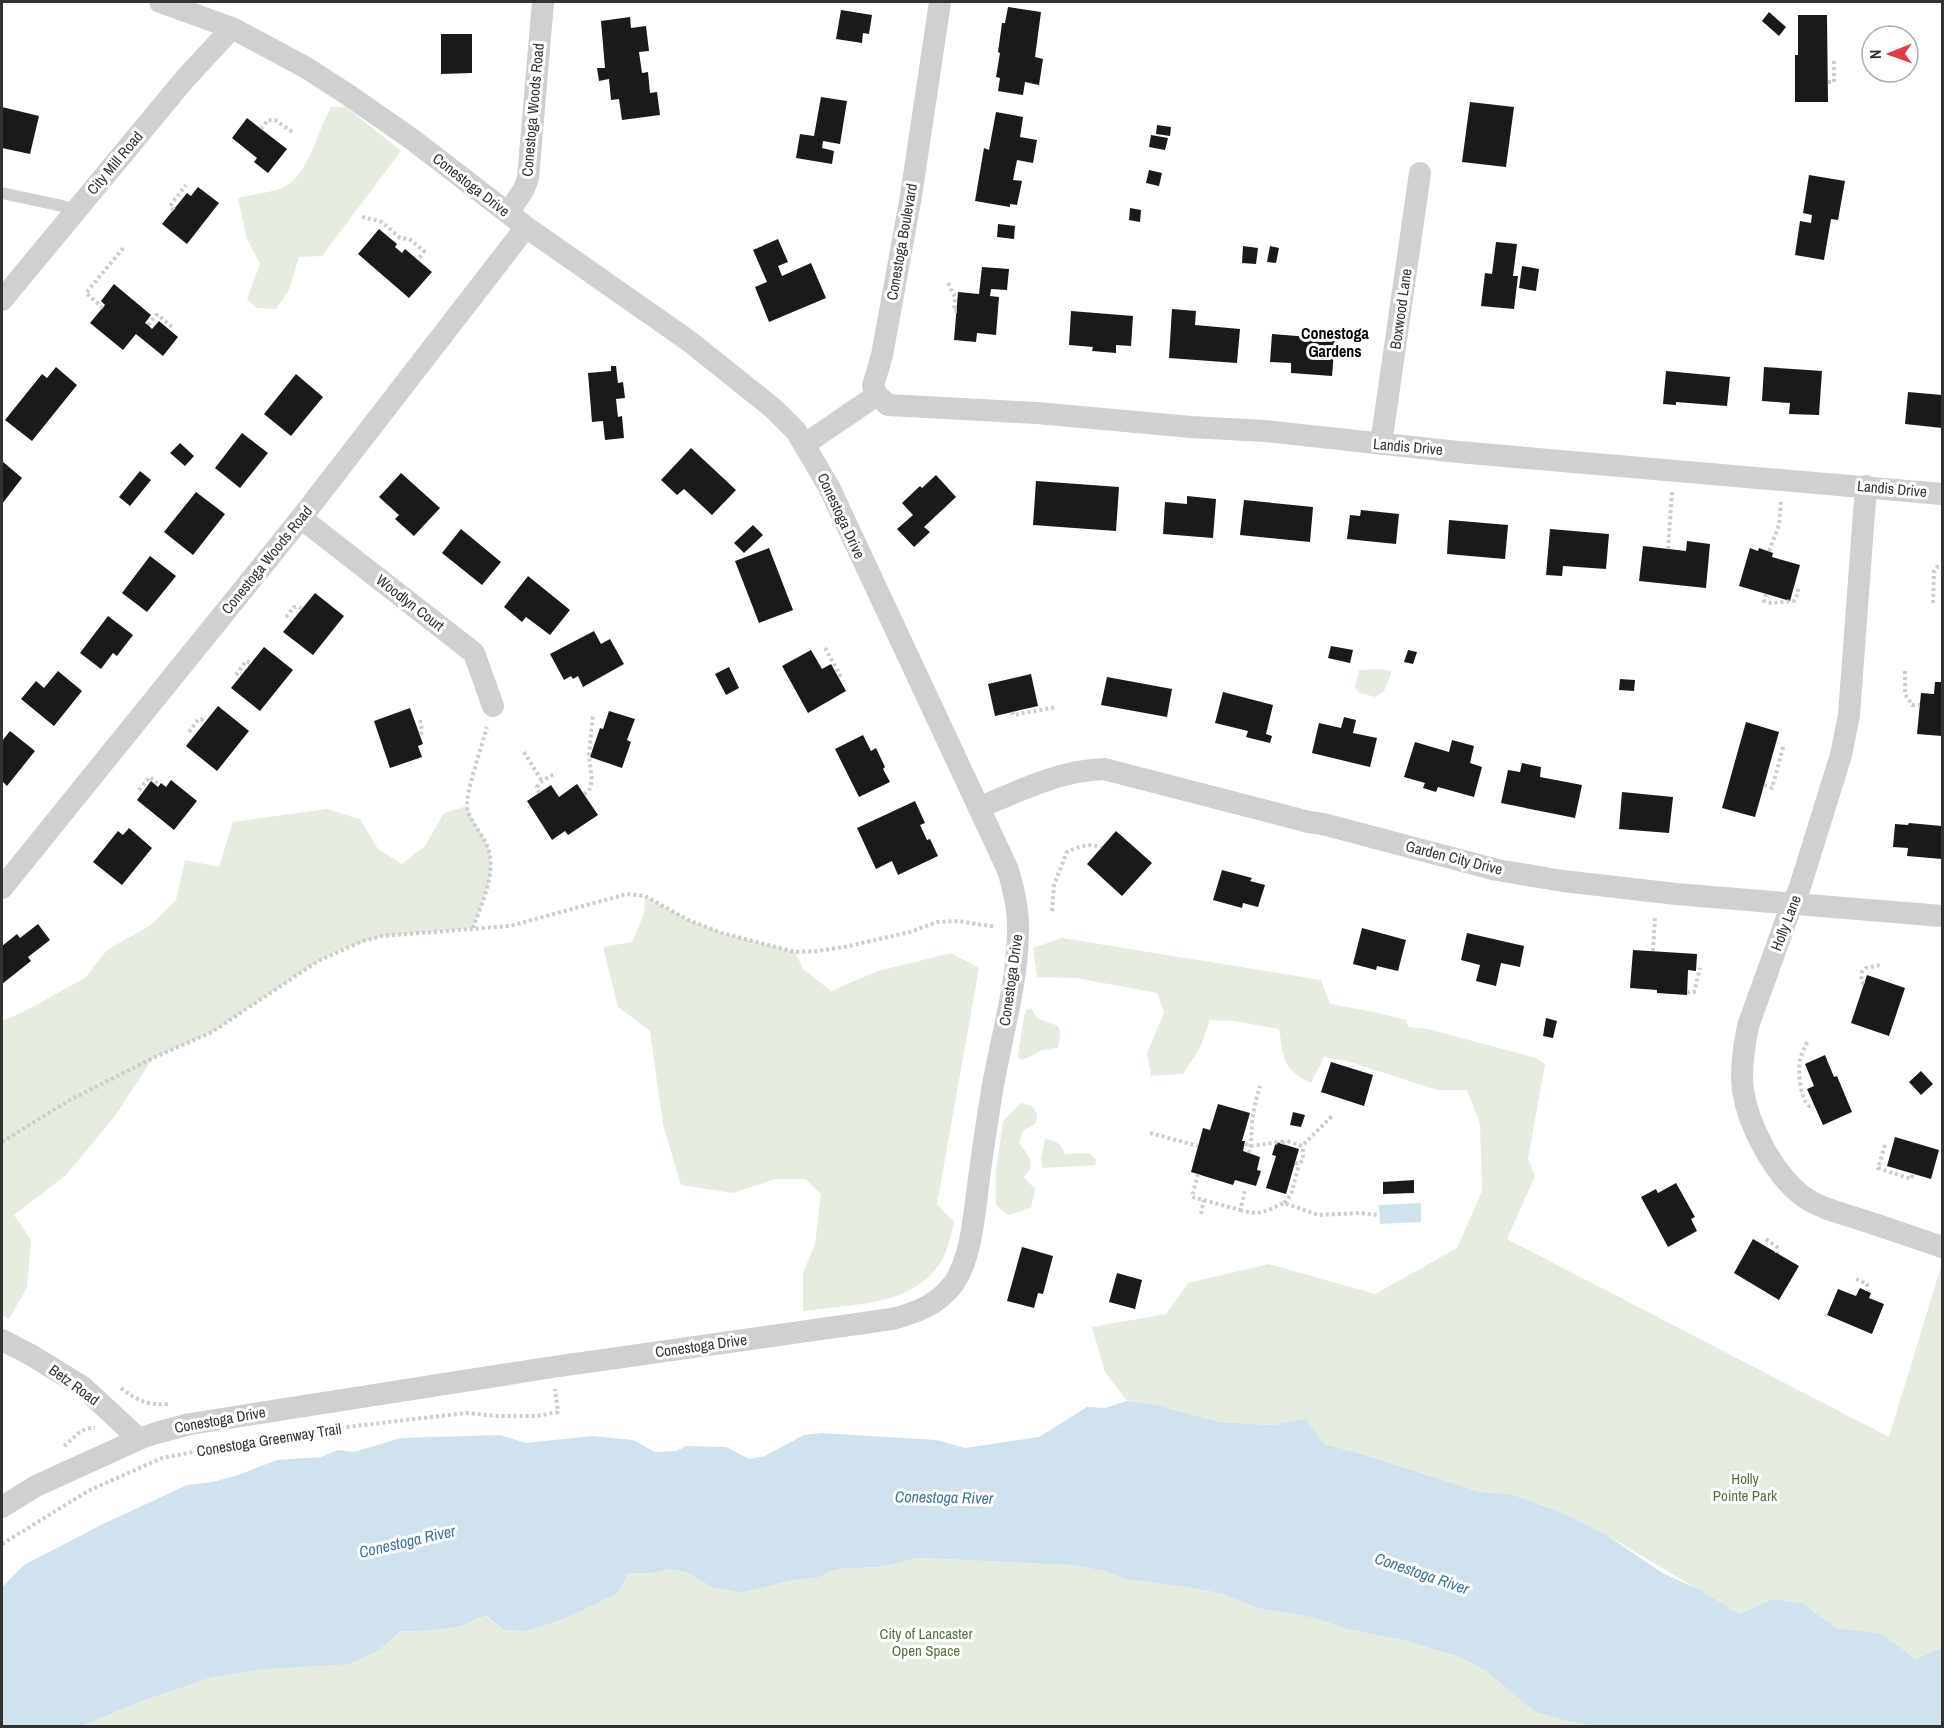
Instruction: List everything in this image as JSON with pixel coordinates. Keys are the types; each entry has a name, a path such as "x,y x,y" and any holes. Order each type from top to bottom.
{"street":[{"name":"Conestoga Drive","path":"2,1507 36,1486 139,1439 190,1424 348,1398 892,1319 917,1312 932,1304 954,1283 962,1268 969,1242 993,1088 1017,964 1018,917 1016,897 1008,870 832,493 796,431 774,409 689,341 526,227 413,140 347,94 305,67 232,28 165,2"},
{"name":"Conestoga Woods Road","path":"508,213 524,189 528,178 543,2"},
{"name":"Conestoga Boulevard","path":"878,395 873,386 882,355 911,196 940,2"},
{"name":"City Mill Road","path":"2,300 184,80 232,28"},
{"name":"Boxwood Lane","path":"1381,444 1420,173"},
{"name":"Conestoga Woods Road","path":"2,888 301,518 526,227"},
{"path":"805,444 878,395"},
{"name":"Landis Drive","path":"878,395 888,405 1037,413 1191,427 1265,431 1381,444 1942,494"},
{"name":"Holly Lane","path":"1866,486 1849,715 1841,756 1813,850 1748,1026 1744,1046 1743,1089 1747,1108 1765,1151 1800,1194 1836,1211 1942,1247"},
{"name":"Woodlyn Court","path":"301,518 474,653 493,706"},
{"name":"Garden City Drive","path":"980,807 1059,775 1082,770 1104,769 1497,870 1589,884 1942,916"},
{"name":"Betz Road","path":"2,1340 82,1387 139,1439"}],"lane":[{"path":"2,193 76,209"}],"path":[{"path":"1828,82 1834,82 1834,60"},
{"path":"261,129 268,120 274,120 294,133"},
{"path":"174,210 170,206 186,185"},
{"path":"362,217 382,222 400,238 409,239 424,251 418,260"},
{"path":"103,308 86,293 124,246"},
{"path":"948,283 955,297 954,311 957,311"},
{"path":"148,325 158,315 172,327"},
{"path":"1668,549 1674,470"},
{"path":"1769,551 1779,525 1782,479"},
{"path":"1933,603 1934,571 1937,567 1942,567"},
{"path":"1766,594 1764,602 1794,601 1798,594 1798,586"},
{"path":"286,617 294,607 302,609"},
{"path":"825,648 840,675 838,677"},
{"path":"236,675 246,661 251,663"},
{"path":"1905,671 1905,694 1912,705 1920,705"},
{"path":"473,928 490,877 491,861 488,848 467,806 493,706"},
{"path":"1012,712 1013,715 1057,707"},
{"path":"584,794 589,791 592,781 589,755 593,740 593,715"},
{"path":"189,732 198,720 205,722"},
{"path":"420,720 422,729 420,737"},
{"path":"1764,785 1772,788 1784,744"},
{"path":"524,752 542,782"},
{"path":"539,793 537,788 542,782 556,773"},
{"path":"139,790 150,777 160,784"},
{"path":"1052,911 1054,885 1067,852 1078,847 1095,845 1101,848"},
{"path":"2,1142 68,1101 153,1058 212,1032 318,961 339,950 382,936 510,926 627,894 645,896 688,920 722,933 795,952 844,947 910,932 937,922 958,921 987,925 997,928 997,936"},
{"path":"1653,951 1655,916"},
{"path":"1864,984 1861,981 1862,972 1866,968 1880,965"},
{"path":"1687,992 1694,992 1700,968"},
{"path":"1807,1042 1800,1059 1800,1072 1804,1102 1809,1106 1814,1106"},
{"path":"1249,1153 1251,1126 1260,1086"},
{"path":"1302,1145 1332,1116"},
{"path":"1150,1133 1198,1146"},
{"path":"1282,1143 1287,1141"},
{"path":"1245,1144 1251,1146 1287,1141 1302,1145"},
{"path":"1198,1174 1192,1197 1255,1214 1263,1213 1284,1203 1291,1195 1297,1164 1303,1160 1302,1145"},
{"path":"1886,1145 1878,1168 1911,1179 1913,1174"},
{"path":"1240,1210 1245,1191"},
{"path":"1201,1214 1204,1200"},
{"path":"1284,1203 1318,1215 1359,1213 1379,1215"},
{"path":"1766,1239 1777,1247 1777,1253"},
{"path":"1856,1279 1867,1284 1867,1291"},
{"path":"118,1386 133,1398 147,1403 171,1404"},
{"path":"144,1410 147,1403"},
{"name":"Conestoga Greenway Trail","path":"2,1544 88,1491 162,1458 279,1435 466,1413 537,1416 558,1412"}],"green space":[{"path":"331,107 346,107 401,151 322,256 299,257 289,290 276,309 257,308 247,299 260,264 247,239 238,198 280,189 293,180 307,162"},
{"path":"1359,670 1392,671 1384,691 1376,697 1359,693 1355,687"},
{"path":"467,806 491,857 490,878 473,928 382,936 339,950 318,961 212,1032 153,1058 115,1116 66,1175 14,1215 31,1240 27,1287 9,1319 2,1315 2,1021 85,978 107,950 151,925 176,900 185,860 219,867 233,822 327,809 360,819 378,849 402,864 425,846 444,813"},
{"path":"645,896 688,920 722,933 795,952 803,969 831,991 878,971 951,953 979,968 937,1204 954,1222 943,1258 932,1274 917,1286 882,1300 803,1311 803,1273 815,1244 821,1194 806,1179 776,1179 733,1193 681,1185 663,1125 650,1031 618,1007 603,947 632,942 644,914"},
{"name":"Holly Pointe Park","path":"1062,938 1321,980 1330,1004 1406,1020 1409,1027 1428,1029 1536,1058 1545,1064 1528,1159 1535,1176 1507,1239 1889,1437 1942,1263 1942,1662 1915,1659 1836,1628 1802,1603 1773,1599 1739,1614 1605,1534 1563,1513 1511,1494 1480,1492 1325,1444 1304,1419 1273,1425 1219,1422 1156,1405 1127,1401 1105,1372 1092,1327 1166,1314 1188,1283 1269,1264 1375,1294 1457,1248 1482,1191 1480,1124 1467,1090 1437,1090 1347,1061 1324,1057 1311,1083 1289,1068 1284,1056 1279,1029 1234,1021 1210,1020 1201,1046 1183,1074 1151,1076 1147,1053 1164,1013 1157,993 1076,978 1037,977 1033,948"},
{"path":"1031,1008 1037,1018 1058,1026 1060,1034 1058,1048 1042,1050 1021,1060 1018,1056 1024,1016 1027,1009"},
{"path":"1021,1103 1032,1106 1037,1114 1036,1123 1023,1131 1019,1143 1031,1164 1024,1177 1035,1189 1031,1208 1008,1215 996,1205 996,1171 1003,1121"},
{"path":"1045,1139 1058,1143 1065,1154 1090,1153 1096,1160 1095,1165 1042,1168 1041,1158"},
{"name":"City of Lancaster Open Space","path":"919,1558 1070,1565 1105,1571 1125,1579 1224,1594 1257,1608 1315,1618 1347,1629 1407,1641 1459,1657 1485,1670 1506,1687 1568,1721 1592,1726 82,1726 142,1701 213,1677 379,1650 401,1631 448,1628 464,1625 486,1616 504,1630 527,1631 564,1619 618,1593 629,1573 653,1573 670,1569 686,1572 712,1587 741,1593 794,1580 819,1577 837,1569 879,1567"}],"water":[{"path":"1421,1203 1421,1222 1380,1224 1379,1205"},
{"name":"Conestoga River","path":"1127,1401 1156,1405 1219,1422 1273,1425 1305,1419 1325,1444 1480,1492 1511,1494 1563,1513 1605,1534 1664,1574 1698,1589 1739,1614 1773,1599 1802,1603 1836,1628 1882,1634 1915,1659 1942,1649 1942,1726 1592,1726 1534,1711 1485,1670 1459,1657 1407,1641 1347,1629 1315,1618 1257,1608 1224,1594 1125,1579 1105,1571 1070,1565 919,1558 879,1567 837,1569 819,1577 794,1580 741,1593 712,1587 686,1572 670,1569 653,1573 629,1573 618,1593 564,1619 527,1631 504,1630 484,1616 464,1625 448,1628 401,1631 379,1650 349,1664 264,1669 213,1677 142,1701 82,1726 2,1726 2,1587 24,1565 103,1524 187,1485 213,1482 277,1460 321,1457 338,1450 354,1452 401,1438 500,1435 526,1443 592,1436 633,1440 655,1452 676,1451 687,1446 726,1447 749,1459 765,1456 804,1435 822,1433 936,1440 965,1448 1039,1437 1087,1407 1105,1408"}],"building":[{"path":"1008,7 1041,12 1035,57 1043,59 1039,85 1025,82 1023,95 998,91 1000,78 996,77 1000,53 998,52 1002,23 1005,23"},
{"path":"841,10 872,15 869,34 863,33 862,43 836,39"},
{"path":"1769,12 1786,27 1779,36 1762,21"},
{"path":"1798,15 1827,15 1828,102 1795,102"},
{"path":"630,17 631,28 646,26 649,51 639,52 642,73 648,72 650,93 657,92 660,115 622,120 619,99 611,100 609,79 599,81 597,68 605,68 601,21"},
{"path":"441,34 472,34 472,73 441,74"},
{"path":"821,97 847,101 840,144 823,141 822,148 834,151 832,164 796,158 800,134 814,136"},
{"path":"1470,102 1514,107 1506,167 1462,162"},
{"path":"2,107 39,116 30,154 2,148"},
{"path":"996,112 1023,117 1020,137 1037,140 1033,163 1017,160 1013,180 1022,181 1017,205 1010,204 1010,207 975,201 984,148 989,150"},
{"path":"247,118 287,149 268,173 254,162 257,158 232,138"},
{"path":"1157,125 1171,127 1170,136 1156,134"},
{"path":"1151,135 1168,138 1165,150 1149,147"},
{"path":"1149,170 1162,173 1159,186 1146,183"},
{"path":"1809,175 1845,181 1838,220 1831,219 1824,260 1795,255 1800,221 1811,223 1812,215 1803,213"},
{"path":"198,187 219,203 187,244 162,224 187,193 191,196"},
{"path":"1130,208 1141,210 1140,222 1129,220"},
{"path":"998,224 1015,226 1014,239 997,237"},
{"path":"379,229 397,244 395,247 402,253 405,249 432,272 409,298 358,254"},
{"path":"778,239 788,262 778,266 782,276 811,263 826,298 769,322 755,287 767,282 753,250"},
{"path":"1496,242 1517,244 1513,276 1518,276 1514,309 1481,306 1485,273 1492,274"},
{"path":"1243,246 1258,248 1256,264 1242,263"},
{"path":"1270,246 1279,248 1276,263 1267,262"},
{"path":"1522,266 1539,269 1536,291 1519,288"},
{"path":"982,267 1009,269 1007,290 991,289 990,296 999,297 996,335 977,333 976,342 954,340 958,292 979,294"},
{"path":"114,284 151,315 145,323 152,329 159,321 178,337 163,356 136,334 123,350 90,323 105,305 101,301"},
{"path":"1172,309 1196,311 1195,325 1240,329 1237,363 1169,358"},
{"path":"1071,311 1133,316 1131,346 1116,345 1116,353 1092,351 1093,347 1069,345"},
{"path":"1272,334 1335,339 1332,376 1291,373 1291,363 1270,362"},
{"path":"611,366 616,366 618,383 623,382 625,398 616,399 618,417 622,416 624,438 605,440 603,421 592,422 588,373 611,371"},
{"path":"56,367 77,385 32,441 5,420 42,374 47,378"},
{"path":"1764,367 1822,371 1819,415 1789,414 1790,403 1762,401"},
{"path":"1666,371 1730,377 1727,406 1676,402 1676,405 1663,404"},
{"path":"296,374 323,397 291,436 264,414"},
{"path":"1908,392 1942,395 1942,428 1905,424"},
{"path":"242,433 268,453 240,488 215,468"},
{"path":"180,443 194,456 185,466 170,453"},
{"path":"691,448 736,490 712,515 684,489 677,495 661,480"},
{"path":"2,461 22,478 2,504"},
{"path":"140,471 151,480 130,506 119,497"},
{"path":"401,473 440,508 414,536 395,519 399,515 379,497"},
{"path":"936,475 956,497 924,527 930,532 914,547 897,529 913,515 902,503"},
{"path":"1036,481 1119,487 1116,531 1033,525"},
{"path":"196,492 225,514 193,555 164,532"},
{"path":"1187,496 1216,499 1213,538 1163,534 1165,502 1187,504"},
{"path":"1244,500 1313,507 1310,542 1240,535"},
{"path":"1361,510 1399,514 1396,544 1347,539 1350,515 1360,516"},
{"path":"1449,520 1508,525 1505,559 1447,554"},
{"path":"753,525 763,535 744,553 734,543"},
{"path":"461,529 501,562 482,585 442,553"},
{"path":"1550,529 1609,534 1606,569 1563,566 1562,576 1546,575"},
{"path":"1687,541 1710,544 1706,588 1639,581 1643,546 1686,551"},
{"path":"769,548 793,610 759,623 735,561"},
{"path":"1750,548 1758,551 1759,548 1773,553 1772,557 1800,565 1790,601 1739,586"},
{"path":"150,556 176,576 147,612 122,593"},
{"path":"528,576 570,610 550,635 526,617 522,622 504,607"},
{"path":"315,593 344,616 313,655 283,632"},
{"path":"108,616 133,635 117,656 113,653 101,669 80,653"},
{"path":"594,631 601,644 610,639 624,664 583,687 578,676 573,679 571,676 564,680 550,654"},
{"path":"1331,646 1353,650 1350,663 1328,658"},
{"path":"264,647 293,670 260,711 231,688"},
{"path":"811,650 822,669 831,664 846,691 808,713 782,666"},
{"path":"1408,650 1417,652 1413,664 1404,662"},
{"path":"729,667 739,688 726,695 715,674"},
{"path":"58,671 82,691 54,726 21,699 36,681 44,688"},
{"path":"1031,674 1038,706 995,716 988,684"},
{"path":"1107,677 1172,689 1167,717 1101,705"},
{"path":"1620,679 1635,680 1634,691 1619,690"},
{"path":"1935,682 1942,682 1942,736 1917,734 1921,693 1934,694"},
{"path":"1223,692 1273,705 1266,734 1272,736 1270,743 1246,737 1248,731 1215,723"},
{"path":"218,706 249,731 217,771 186,746"},
{"path":"410,708 423,744 418,746 422,757 390,768 374,721"},
{"path":"609,711 635,719 627,740 631,742 622,768 590,757 600,728 603,729"},
{"path":"1344,717 1356,720 1353,733 1377,738 1370,767 1312,753 1319,723 1341,728"},
{"path":"1746,722 1779,732 1755,817 1722,808"},
{"path":"10,731 35,751 7,786 2,781 2,741"},
{"path":"863,735 871,751 876,748 890,782 859,797 835,749"},
{"path":"1452,740 1474,746 1470,763 1482,767 1474,797 1438,787 1436,792 1423,788 1425,783 1404,777 1415,742 1449,752"},
{"path":"1522,763 1541,767 1540,777 1582,785 1575,818 1501,803 1508,770 1520,772"},
{"path":"171,780 197,801 174,830 137,800 151,781 158,787 161,783 166,787"},
{"path":"577,784 598,815 568,835 565,831 552,840 527,801 551,785 559,797"},
{"path":"1622,792 1673,797 1669,833 1619,829"},
{"path":"915,801 925,823 920,825 938,856 898,875 892,861 876,869 857,828"},
{"path":"1909,823 1942,826 1942,859 1907,856 1908,848 1893,847 1895,824 1908,825"},
{"path":"129,828 152,848 122,885 93,862 118,831 123,835"},
{"path":"1116,831 1152,863 1122,896 1087,864"},
{"path":"1222,870 1252,878 1250,881 1265,885 1258,907 1243,903 1242,908 1213,900"},
{"path":"38,924 50,940 28,957 31,961 2,984 2,946 17,934 20,938"},
{"path":"1362,928 1406,940 1398,971 1377,966 1376,970 1353,964"},
{"path":"1467,933 1524,946 1520,967 1501,963 1496,986 1476,981 1480,965 1461,960"},
{"path":"1633,950 1697,954 1696,971 1688,970 1687,995 1630,988"},
{"path":"1867,975 1905,988 1889,1036 1851,1023"},
{"path":"1546,1018 1557,1021 1553,1038 1543,1036"},
{"path":"1825,1055 1834,1077 1837,1076 1852,1112 1823,1125 1807,1089 1814,1086 1805,1064"},
{"path":"1331,1062 1373,1075 1364,1106 1321,1092"},
{"path":"1921,1071 1933,1084 1921,1095 1909,1082"},
{"path":"1218,1104 1250,1113 1242,1141 1245,1141 1243,1151 1260,1157 1257,1170 1261,1171 1256,1186 1235,1180 1233,1185 1191,1172 1203,1128 1210,1130"},
{"path":"1293,1112 1305,1115 1301,1127 1290,1125"},
{"path":"1895,1137 1939,1150 1931,1179 1887,1166"},
{"path":"1276,1142 1299,1149 1286,1194 1266,1188 1276,1156 1272,1155"},
{"path":"1414,1180 1414,1193 1383,1194 1383,1182"},
{"path":"1676,1183 1695,1217 1691,1219 1697,1231 1668,1247 1641,1197 1656,1189 1658,1193"},
{"path":"1753,1239 1799,1266 1779,1300 1734,1273"},
{"path":"1022,1247 1053,1256 1043,1294 1038,1293 1034,1308 1007,1301"},
{"path":"1117,1273 1142,1280 1135,1309 1109,1302"},
{"path":"1860,1288 1871,1293 1869,1298 1884,1304 1872,1334 1827,1315 1838,1289 1856,1296"}],"district":[{"name":"Conestoga Gardens","path":"1335,342"}]}
